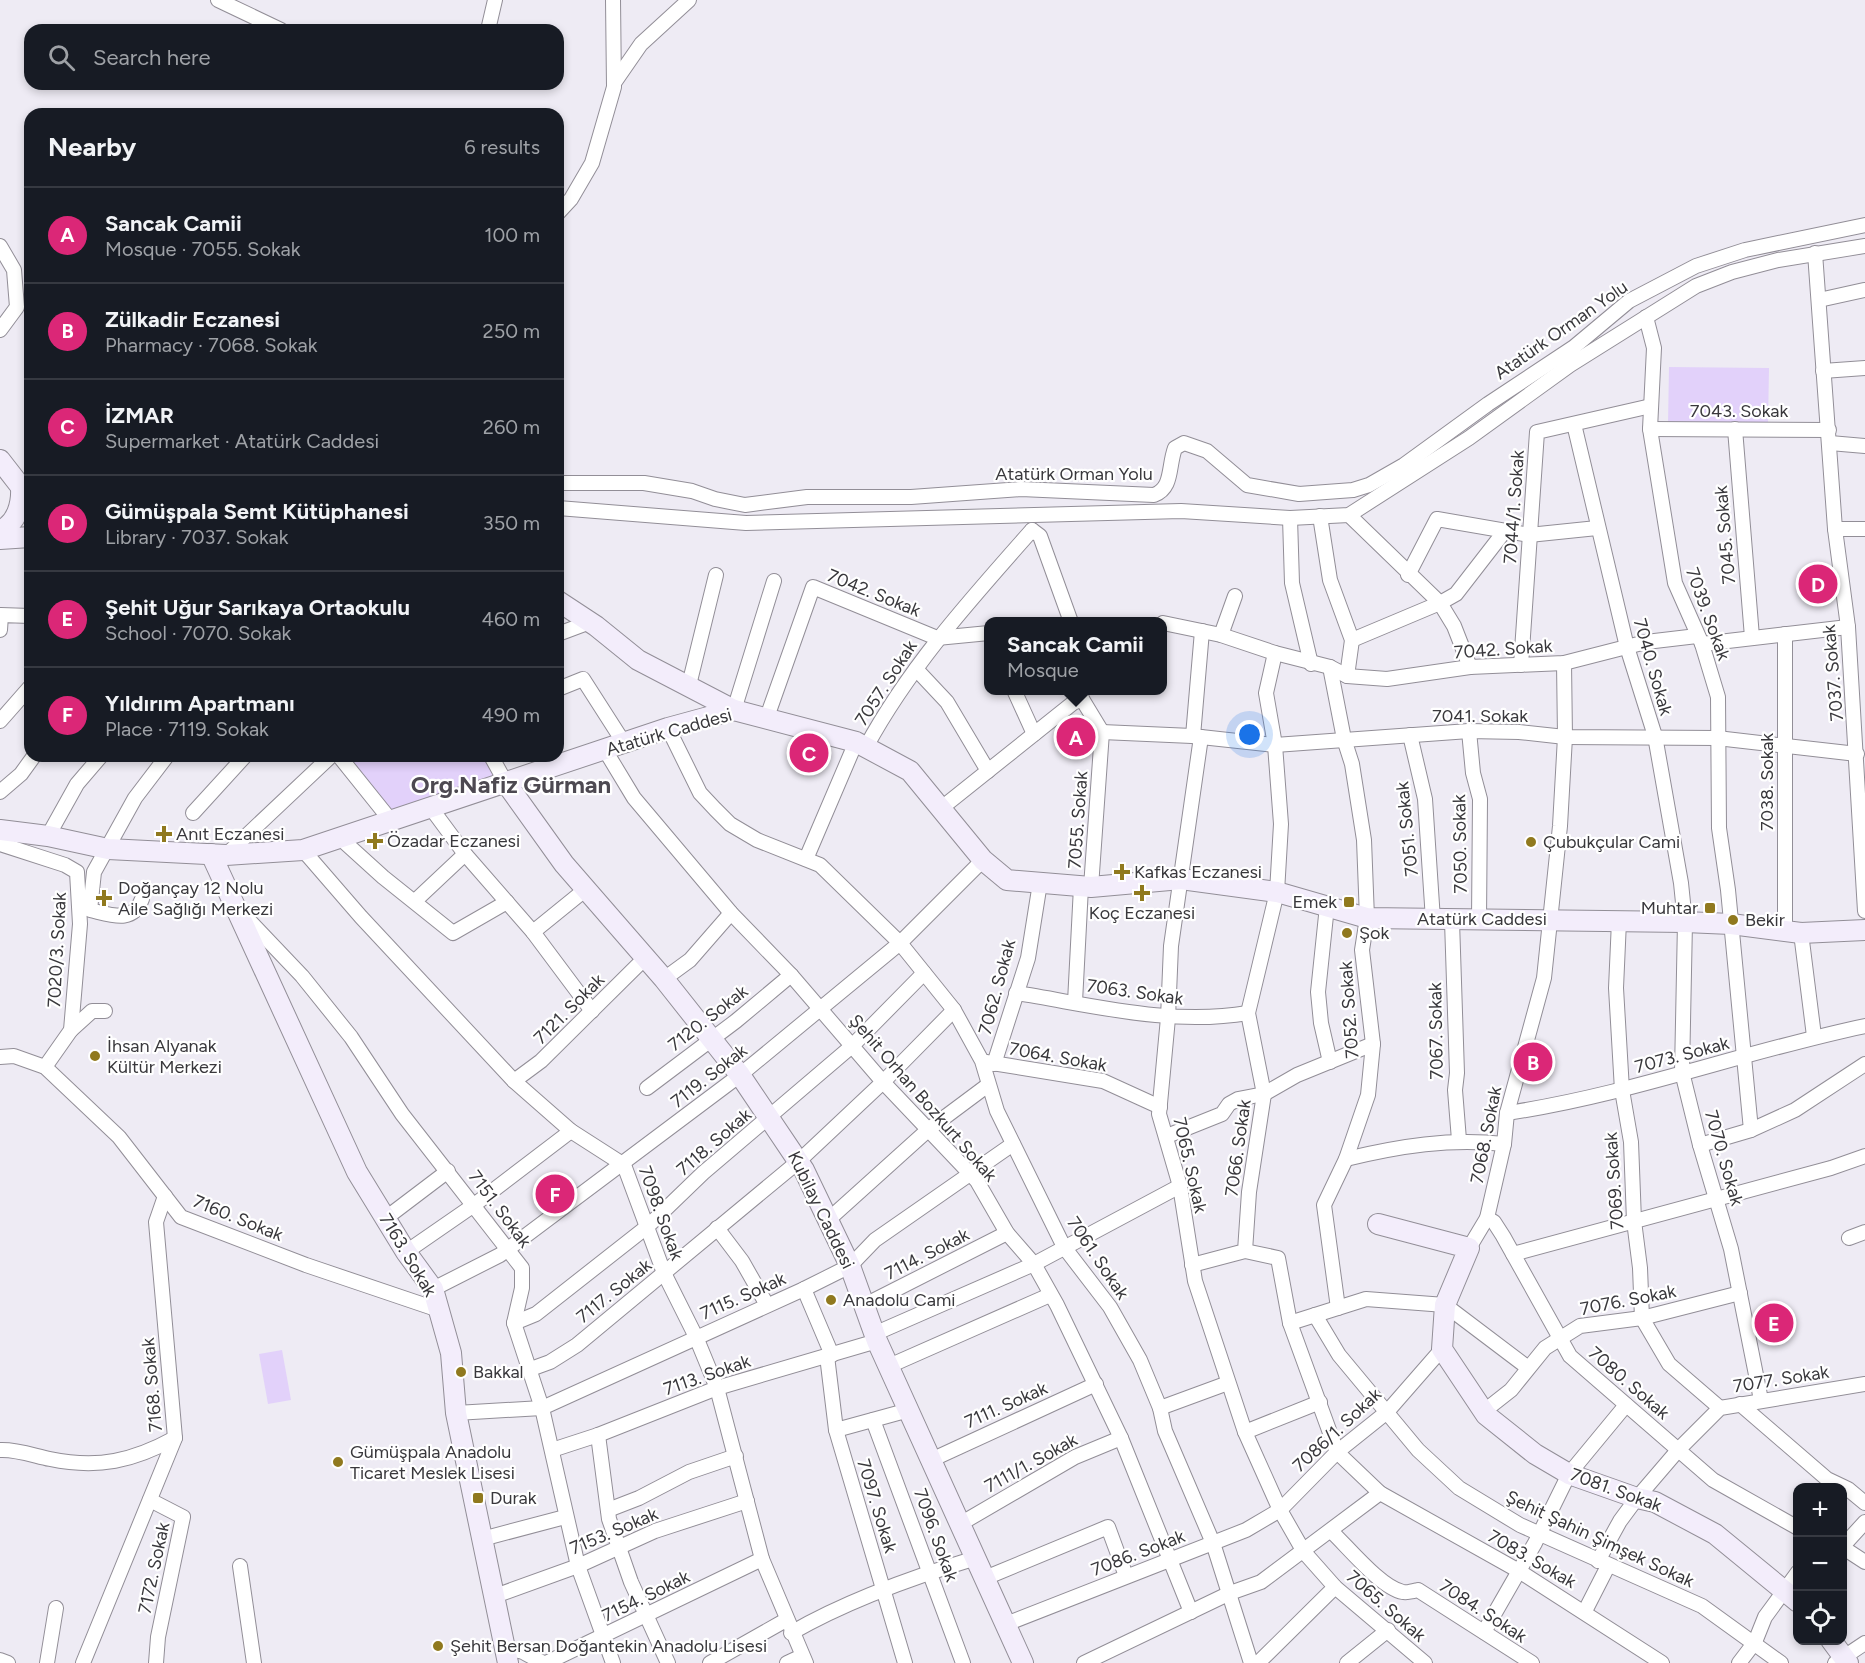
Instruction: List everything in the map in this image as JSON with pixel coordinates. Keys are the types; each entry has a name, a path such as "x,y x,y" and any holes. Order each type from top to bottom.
{"main road":[{"path":"0,460 24,490"},
{"path":"15,535 17,514 24,494"},
{"path":"564,605 590,622 638,660 734,710"},
{"name":"Atatürk Caddesi","path":"0,830 48,836 108,849 219,855 303,850 668,728 734,710 861,745 910,771 939,810 983,860 1007,880 1086,887 1181,879 1277,892 1367,918 1685,922 1731,924 1793,932 1865,930"},
{"name":"Kubilay Caddesi","path":"506,783 586,889 664,979 740,1075 799,1161 850,1266 876,1338 1023,1663"},
{"name":"7163. Sokak","path":"219,855 237,908 357,1172 406,1251 434,1289 451,1353 456,1413 507,1656"},
{"path":"1378,1224 1469,1248 1445,1305 1442,1349"},
{"name":"7081. Sokak","path":"1442,1349 1483,1412 1501,1430 1569,1474 1655,1502 1715,1534 1792,1596"},
{"path":"1833,1645 1842,1661"}],"street":[{"path":"218,0 268,24"},
{"path":"489,24 495,0"},
{"path":"564,206 592,163 614,83 613,0"},
{"path":"614,83 641,44 689,0"},
{"name":"Atatürk Orman Yolu","path":"564,483 644,483 692,491 715,499 745,505 807,498 911,497 1022,489 1154,495 1164,491 1168,484 1169,464 1175,448 1184,443 1207,451 1247,486 1299,494 1353,490 1369,485 1404,465 1488,404 1574,347 1629,301 1696,266 1745,250 1865,225"},
{"path":"0,246 14,270 18,307 0,330"},
{"path":"564,508 746,523 1031,524 1181,511 1290,518 1349,515 1414,475 1570,365 1696,286 1732,272 1815,253 1865,246"},
{"name":"7037. Sokak","path":"1815,253 1835,530 1848,627 1865,910"},
{"path":"1819,300 1864,290"},
{"name":"7039. Sokak","path":"1646,316 1654,348 1650,429 1675,583 1699,640 1718,697 1719,828 1731,924 1751,1130"},
{"path":"1823,371 1865,368"},
{"name":"7044/1. Sokak","path":"1521,665 1537,432 1651,406"},
{"name":"7040. Sokak","path":"1574,424 1627,647 1655,736 1682,883 1685,922"},
{"name":"7043. Sokak","path":"1650,429 1735,429 1829,436 1865,446"},
{"name":"7045. Sokak","path":"1735,429 1752,637"},
{"path":"1349,515 1440,603 1454,626 1470,667"},
{"path":"1320,516 1330,580 1352,640 1347,676"},
{"path":"1290,518 1292,583 1311,664"},
{"path":"1408,574 1437,519 1529,535 1597,528"},
{"path":"1031,524 1040,536 1070,617"},
{"name":"7057. Sokak","path":"861,745 937,638 1031,524"},
{"path":"1835,530 1865,529"},
{"path":"1352,640 1456,594 1504,532"},
{"path":"689,685 716,575"},
{"path":"734,710 774,582"},
{"name":"7042. Sokak","path":"765,720 813,587 937,638 984,633"},
{"path":"1221,635 1235,596"},
{"path":"0,630 1,615 24,616"},
{"path":"564,632 590,622"},
{"name":"7042. Sokak","path":"1167,624 1221,635 1311,664 1330,667 1347,676 1387,679 1470,667 1564,663 1627,647 1848,627"},
{"name":"7065. Sokak","path":"1202,631 1197,737 1171,946 1168,1018 1159,1114 1180,1186 1192,1265 1228,1383 1245,1432 1280,1510 1305,1552 1335,1587 1425,1663"},
{"name":"7038. Sokak","path":"1785,634 1785,746 1793,932 1814,1036"},
{"name":"7066. Sokak","path":"1245,1251 1249,1192 1264,1094 1248,1013 1277,892 1281,824 1275,745 1266,693 1275,653"},
{"name":"7068. Sokak","path":"1469,1248 1487,1218 1504,1144 1507,1113 1544,978 1560,826 1565,737 1564,663"},
{"name":"7052. Sokak","path":"1330,667 1344,739 1352,764 1364,840 1367,918 1362,950 1373,1044 1368,1095 1346,1159 1324,1205 1338,1308"},
{"path":"916,669 946,702 988,771"},
{"path":"564,687 583,679 624,743"},
{"path":"0,721 24,694"},
{"path":"1016,695 1034,734"},
{"path":"939,810 1081,695 1102,732"},
{"name":"7061. Sokak","path":"668,728 700,793 730,824 757,840 820,865 900,943 954,1010 988,1062 988,1085 1013,1144 1064,1247 1110,1307 1140,1360 1160,1408 1165,1431 1213,1543 1251,1663"},
{"name":"7041. Sokak","path":"1102,732 1197,737 1275,745 1469,731 1565,737 1655,736 1717,738 1857,754"},
{"name":"7050. Sokak","path":"1469,731 1473,773 1480,800 1479,920"},
{"name":"7055. Sokak","path":"1075,1002 1102,732"},
{"name":"7051. Sokak","path":"1410,735 1425,799 1443,920"},
{"path":"806,859 861,745"},
{"name":"Şehit Orhan Bozkurt Sokak","path":"605,750 634,798 731,913 821,1009 883,1082 970,1174 1007,1233 1034,1264 1121,1438 1191,1612"},
{"path":"0,792 21,774 30,762"},
{"path":"48,836 77,784 96,762"},
{"path":"142,899 138,911 132,915 107,914 90,910 94,872 135,798 162,762"},
{"path":"193,813 240,762"},
{"path":"219,855 324,762"},
{"path":"344,762 392,822"},
{"path":"494,762 506,783"},
{"path":"430,808 465,854 533,932 592,1011"},
{"path":"340,838 383,878 453,933 507,902"},
{"name":"7020/3. Sokak","path":"0,844 65,865 76,872 81,924 70,1030 45,1066"},
{"name":"7098. Sokak","path":"303,850 361,917 514,1081 571,1131 624,1165 664,1273 696,1336 717,1388 762,1559 788,1627 804,1659"},
{"path":"415,901 465,854"},
{"name":"7119. Sokak","path":"434,1289 509,1248 624,1165 740,1075 900,943 983,860"},
{"name":"7062. Sokak","path":"988,1062 1028,958 1040,883"},
{"path":"533,932 586,889"},
{"path":"1327,906 1318,992 1321,1023 1330,1062"},
{"name":"7151. Sokak","path":"237,908 302,976 351,1037 402,1114 509,1248 522,1268 522,1288 514,1323 542,1408 578,1566 602,1637 614,1663"},
{"path":"664,979 690,960 731,913"},
{"name":"7067. Sokak","path":"1443,920 1457,1073 1455,1090 1459,1140"},
{"name":"7069. Sokak","path":"1619,921 1616,988 1622,1090 1631,1134 1634,1221 1642,1318 1670,1364 1720,1408"},
{"name":"7070. Sokak","path":"1685,922 1682,1072 1700,1145 1731,1249 1761,1400"},
{"name":"7121. Sokak","path":"514,1081 541,1061 645,958"},
{"name":"7118. Sokak","path":"514,1323 536,1314 648,1226 703,1173 852,1046 924,973"},
{"name":"7120. Sokak","path":"647,1088 790,975"},
{"name":"7063. Sokak","path":"1016,993 1168,1018 1217,1018 1248,1013"},
{"name":"7117. Sokak","path":"528,1370 550,1362 577,1345 799,1161 883,1082 954,1010"},
{"path":"70,1030 92,1011 105,1011"},
{"name":"7073. Sokak","path":"1507,1113 1622,1090 1814,1036 1865,1026"},
{"path":"1167,1136 1222,1114 1229,1104 1238,1099 1264,1094 1297,1075 1373,1044"},
{"path":"0,1058 14,1056 45,1066"},
{"name":"7064. Sokak","path":"988,1062 1103,1082 1160,1107"},
{"path":"1700,1145 1751,1130 1795,1110 1865,1064"},
{"name":"7160. Sokak","path":"45,1066 119,1137 181,1217 306,1265 439,1310"},
{"path":"828,1220 929,1129 988,1085"},
{"path":"406,1251 474,1205 571,1131"},
{"path":"1346,1159 1397,1147 1459,1140 1504,1144"},
{"name":"7115. Sokak","path":"456,1413 542,1408 696,1336 804,1289 850,1266 875,1240 1013,1144"},
{"path":"1513,1254 1831,1168 1865,1156"},
{"path":"386,1218 448,1171"},
{"name":"7113. Sokak","path":"552,1450 717,1388 830,1356 876,1338 1034,1264 1180,1186"},
{"name":"7168. Sokak","path":"83,1663 175,1438 156,1222 165,1196"},
{"name":"7080. Sokak","path":"1487,1218 1499,1229 1570,1356 1713,1479 1793,1526"},
{"path":"717,1228 742,1261 767,1305"},
{"path":"1849,1238 1865,1232"},
{"name":"7114. Sokak","path":"863,1306 1007,1233"},
{"path":"1192,1265 1245,1251"},
{"name":"7083. Sokak","path":"1245,1251 1278,1258 1290,1323 1337,1452 1380,1493 1519,1571 1585,1611 1662,1663"},
{"name":"7097. Sokak","path":"804,1289 830,1356 836,1430 905,1663"},
{"name":"7076. Sokak","path":"1483,1412 1511,1389 1545,1348 1580,1326 1642,1318 1740,1293"},
{"path":"889,1366 1050,1295"},
{"path":"1290,1323 1366,1299 1445,1305 1527,1367"},
{"name":"Şehit Şahin Şimşek Sokak","path":"1315,1315 1340,1355 1418,1450 1459,1488 1539,1534 1702,1606 1755,1642 1781,1663"},
{"name":"7086/1. Sokak","path":"1280,1510 1337,1452 1387,1412 1442,1349"},
{"path":"1160,1408 1228,1383"},
{"name":"7111. Sokak","path":"931,1460 1096,1384"},
{"name":"7077. Sokak","path":"1585,1611 1620,1521 1679,1449 1720,1408 1865,1384"},
{"path":"1245,1432 1320,1402"},
{"path":"1740,1404 1827,1479 1848,1489 1865,1503"},
{"path":"1484,1632 1539,1534 1569,1474 1626,1405"},
{"path":"836,1430 909,1410"},
{"name":"7096. Sokak","path":"873,1420 963,1663"},
{"path":"597,1435 608,1510 618,1546 631,1582 668,1663"},
{"path":"1,1452 97,1465 144,1455 175,1438"},
{"name":"7111/1. Sokak","path":"960,1524 1075,1457 1121,1438"},
{"path":"608,1510 639,1498 689,1472 736,1456"},
{"path":"1084,1663 1230,1593 1261,1582 1305,1552 1380,1493"},
{"name":"7172. Sokak","path":"150,1500 183,1517 158,1637 156,1663"},
{"name":"7153. Sokak","path":"495,1596 578,1566 655,1531 747,1501"},
{"name":"7086. Sokak","path":"1006,1624 1246,1530 1280,1510"},
{"path":"482,1539 565,1517"},
{"path":"1847,1542 1865,1522"},
{"path":"985,1578 1108,1527 1126,1576"},
{"name":"7084. Sokak","path":"1331,1531 1365,1563 1373,1575 1403,1592 1418,1590 1532,1663"},
{"path":"1847,1550 1865,1562"},
{"path":"710,1663 788,1627 931,1572 976,1558"},
{"name":"7154. Sokak","path":"545,1663 762,1559"},
{"path":"240,1566 254,1663"},
{"path":"1258,1663 1335,1587"},
{"path":"1739,1663 1755,1642 1765,1617 1792,1596"},
{"path":"46,1663 56,1608"},
{"path":"1347,1663 1388,1630"},
{"path":"1842,1661 1865,1643"},
{"name":"7163. Sokak","path":"507,1656 523,1652 545,1663"},
{"path":"788,1663 804,1659"},
{"path":"0,1660 8,1663"}],"shaded area":[{"path":"1669,367 1769,368 1768,425 1668,424"},
{"path":"348,762 486,762 497,780 391,815"},
{"path":"282,1350 291,1400 268,1404 259,1354"}],"place":[{"name":"Gümüşpala Semt Kütüphanesi","path":"1818,584"},
{"name":"Sancak Camii","path":"1076,737"},
{"name":"İZMAR","path":"809,753"},
{"name":"Anıt Eczanesi","path":"164,834"},
{"name":"Özadar Eczanesi","path":"375,841"},
{"name":"Çubukçular Cami","path":"1531,842"},
{"name":"Kafkas Eczanesi","path":"1122,872"},
{"name":"Koç Eczanesi","path":"1142,893"},
{"name":"Doğançay 12 Nolu Aile Sağlığı Merkezi","path":"104,898"},
{"name":"Emek","path":"1349,902"},
{"name":"Muhtar","path":"1710,908"},
{"name":"Bekir","path":"1733,920"},
{"name":"Şok","path":"1347,933"},
{"name":"İhsan Alyanak Kültür Merkezi","path":"95,1056"},
{"name":"Zülkadir Eczanesi","path":"1533,1062"},
{"name":"Yıldırım Apartmanı","path":"555,1194"},
{"name":"Anadolu Cami","path":"831,1300"},
{"name":"Şehit Uğur Sarıkaya Ortaokulu","path":"1774,1323"},
{"name":"Bakkal","path":"461,1372"},
{"name":"Gümüşpala Anadolu Ticaret Meslek Lisesi","path":"338,1462"},
{"name":"Durak","path":"478,1498"},
{"name":"Şehit Bersan Doğantekin Anadolu Lisesi","path":"438,1646"}],"district":[{"name":"Org.Nafiz Gürman","path":"511,784"}]}
